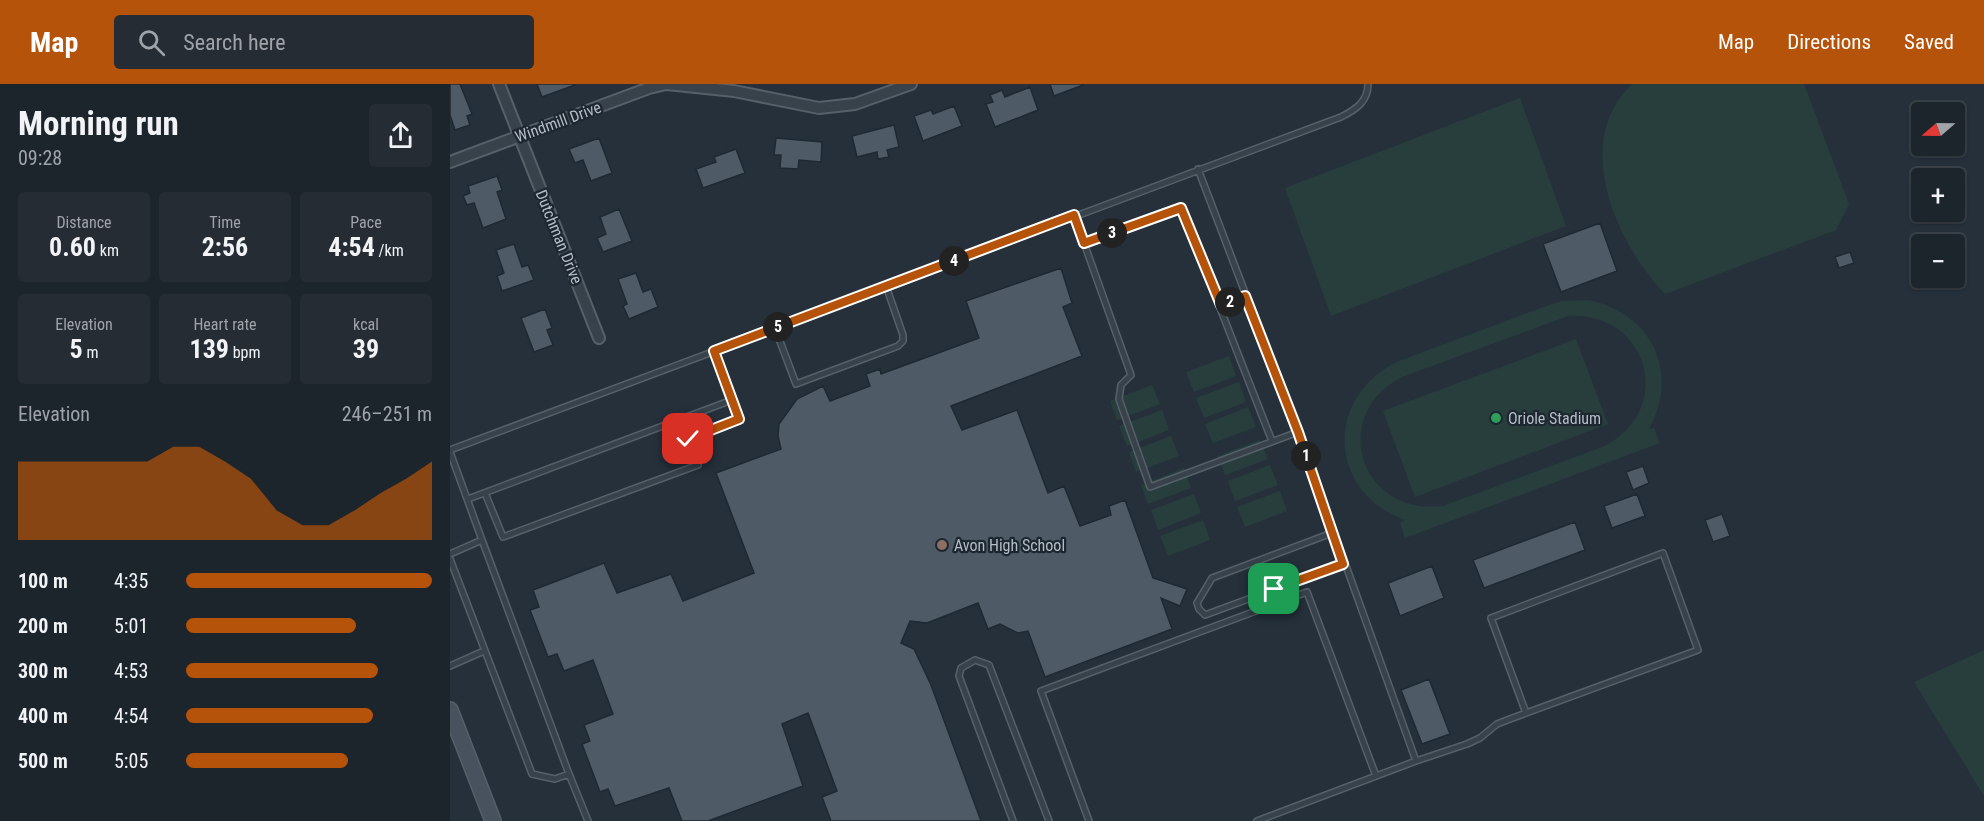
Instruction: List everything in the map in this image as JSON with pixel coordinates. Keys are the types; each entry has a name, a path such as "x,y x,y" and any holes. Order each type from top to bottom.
{"street":[{"name":"Dutchman Drive","path":"499,84 599,338"},
{"name":"Windmill Drive","path":"450,162 649,88 667,84 735,88 819,108 855,104 911,84"},
{"path":"450,710 493,821"}],"lane":[{"path":"588,821 450,451 1074,215 1346,115 1355,110 1365,99 1368,84"},
{"path":"1198,169 1298,432 1343,564 1416,761"},
{"path":"1084,243 1181,208 1221,305 1272,441"},
{"path":"1074,215 1131,375 1121,385 1119,399 1150,488 1298,432"},
{"path":"775,328 796,384 898,346 903,341 903,335 886,286"},
{"path":"1221,305 1245,296"},
{"path":"485,493 503,537 698,465 688,439 739,419 714,351"},
{"path":"468,499 732,400"},
{"path":"1332,533 1212,578 1197,603 1199,609 1205,615 1343,564"},
{"path":"450,554 482,540"},
{"path":"1257,821 1467,744 1480,738 1497,724 1698,650 1663,553 1491,618 1526,713"},
{"path":"450,559 532,774 555,779 569,774"},
{"path":"1089,821 1041,691 1307,591 1376,776"},
{"path":"450,666 484,651"},
{"path":"1012,821 959,676 961,668 975,660 989,665 1049,821"}],"green space":[{"path":"1632,84 1804,84 1849,204 1836,230 1665,294 1647,273 1631,248 1617,220 1607,192 1603,162 1605,134 1614,108"},
{"path":"1520,98 1566,226 1331,316 1285,188"},
{"path":"1588,300 1610,307 1629,318 1644,332 1654,348 1660,367 1662,387 1658,408 1649,429 1654,428 1660,443 1405,538 1400,523 1405,520 1379,507 1361,488 1349,467 1345,443 1347,419 1357,397 1375,377 1399,361 1562,301","holes":["1568,316 1596,319 1618,329 1634,346 1644,366 1645,389 1639,411 1625,431 1602,447 1443,506 1414,505 1391,496 1374,480 1364,460 1361,437 1366,415 1379,394 1402,377"]},
{"name":"Oriole Stadium","path":"1576,339 1608,424 1415,497 1383,411"},
{"path":"1229,356 1236,376 1194,392 1186,372"},
{"path":"1239,382 1246,402 1204,418 1196,398"},
{"path":"1152,385 1160,404 1117,420 1110,401"},
{"path":"1248,407 1256,427 1213,443 1205,424"},
{"path":"1162,410 1169,430 1127,446 1119,426"},
{"path":"1171,436 1179,456 1136,472 1129,452"},
{"path":"1260,440 1268,459 1225,475 1218,456"},
{"path":"1270,465 1278,485 1235,501 1228,481"},
{"path":"1184,468 1191,488 1148,504 1141,485"},
{"path":"1280,491 1287,511 1245,527 1237,507"},
{"path":"1194,494 1201,513 1158,530 1151,510"},
{"path":"1203,520 1210,540 1168,556 1160,536"},
{"path":"1984,650 1984,796 1914,682"}],"building":[{"path":"450,84 460,84 472,114 467,116 470,125 455,130 450,115"},
{"path":"537,84 575,84 575,85 542,97"},
{"path":"1050,84 1083,84 1083,85 1054,96"},
{"path":"1030,87 1038,110 995,127 986,104 993,102 990,95 1002,90 1005,97"},
{"path":"954,106 962,126 923,141 914,116 931,110 933,114"},
{"path":"894,125 899,147 887,150 889,157 878,159 877,152 857,157 852,136"},
{"path":"599,138 612,173 591,181 583,160 575,163 569,149"},
{"path":"776,138 822,142 821,162 799,160 798,169 780,168 781,155 774,155"},
{"path":"736,149 745,173 703,188 696,169 716,162 714,157"},
{"path":"497,176 502,190 497,192 506,219 483,228 474,203 467,205 463,196 470,193 468,186"},
{"path":"619,209 632,241 603,252 597,238 606,234 600,217"},
{"path":"1600,223 1617,271 1561,292 1543,244"},
{"path":"514,244 522,267 528,265 534,280 502,291 497,276 504,273 496,250"},
{"path":"1850,252 1854,263 1839,268 1835,257"},
{"name":"Avon High School","path":"1061,268 1072,303 1063,307 1082,356 951,406 962,430 1017,410 1048,493 1064,486 1080,526 1111,515 1109,506 1125,500 1153,578 1187,589 1180,606 1161,598 1172,629 1045,677 1028,631 1018,633 1000,624 988,629 978,603 927,623 910,621 901,643 914,649 931,685 981,821 831,821 822,797 837,791 808,713 782,724 803,786 708,821 682,821 669,788 615,806 608,789 600,792 582,744 590,741 584,725 613,714 593,660 564,671 557,654 548,657 530,610 539,607 533,590 604,563 617,593 671,574 683,601 754,573 716,473 781,449 778,436 779,424 797,399 823,386 830,401 870,386 866,374 880,369 881,374 979,338 966,301"},
{"path":"636,273 643,292 651,289 658,307 629,319 623,306 627,304 618,279"},
{"path":"545,309 552,328 547,330 553,345 534,352 521,318"},
{"path":"1643,466 1649,483 1633,490 1626,472"},
{"path":"1637,494 1645,516 1612,528 1604,506"},
{"path":"1722,514 1730,536 1713,542 1705,520"},
{"path":"1575,522 1585,550 1484,588 1473,560"},
{"path":"1432,566 1444,598 1400,616 1388,583"},
{"path":"1429,679 1450,734 1422,744 1401,690"}],"place":[{"name":"Oriole Stadium","path":"1496,418"},
{"name":"Avon High School","path":"942,545"}],"route":[{"path":"688,439 739,419 714,351 1074,215 1084,243 1181,208 1221,305 1245,296 1298,432 1343,564 1274,589"}]}
